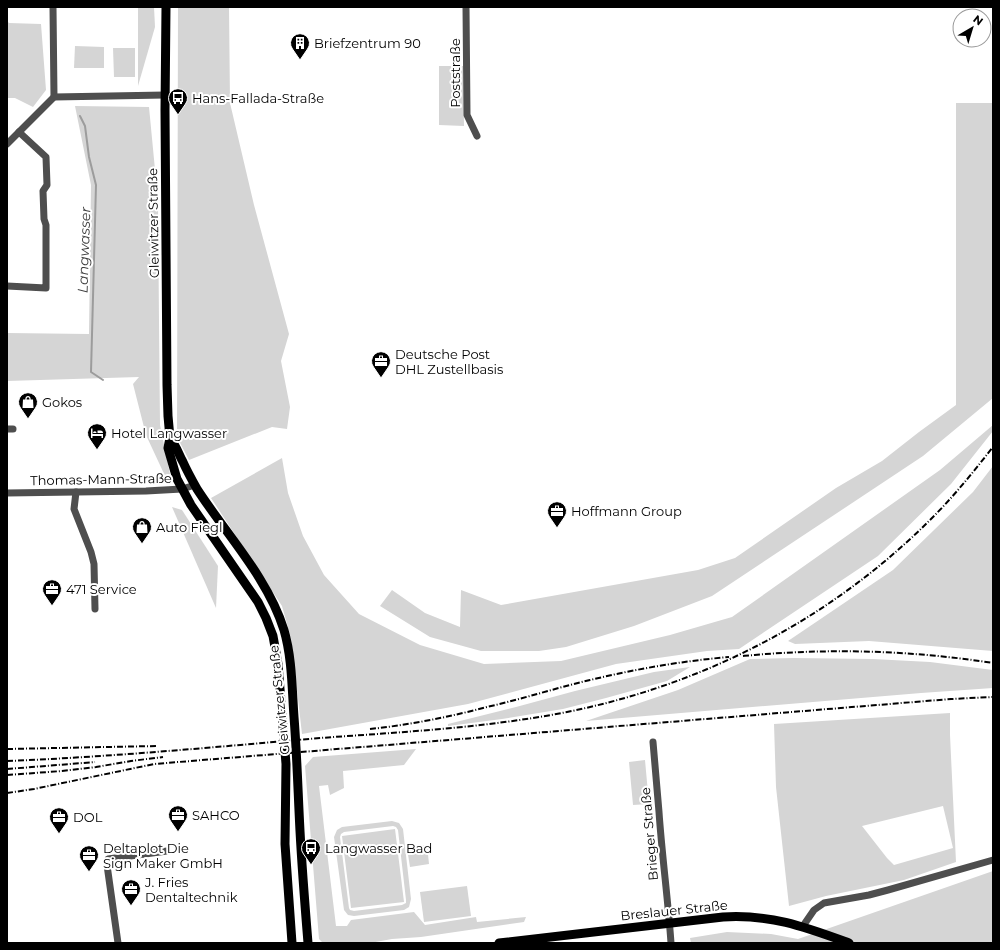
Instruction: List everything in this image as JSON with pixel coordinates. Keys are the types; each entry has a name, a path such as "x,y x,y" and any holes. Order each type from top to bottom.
{"main road":[{"name":"Gleiwitzer Straße","path":"166,7 165,95 168,416 170,438 168,448 182,489 191,505 258,602 266,618 274,641 278,664 285,761 285,844 292,943"},
{"name":"Gleiwitzer Straße","path":"170,438 176,446 195,485 262,584 277,612 286,637 296,744 300,831 308,943"},
{"name":"Breslauer Straße","path":"499,943 723,917 743,916 772,919 802,926 849,943"},
{"path":"307,930 315,943"}],"street":[{"path":"53,7 54,97"},
{"name":"Poststraße","path":"466,7 467,115 477,136"},
{"path":"7,144 54,97 165,95"},
{"path":"7,286 46,288 46,225 44,219 43,191 47,185 46,157 19,132"},
{"name":"Thomas-Mann-Straße","path":"7,493 146,491 182,489 195,485"},
{"path":"76,492 74,509 91,552 94,564 95,609"},
{"name":"Brieger Straße","path":"653,742 671,943"},
{"path":"118,943 107,865 108,859 167,851"},
{"path":"802,926 814,910 824,903 870,895 993,860"}],"shaded area":[{"path":"138,7 154,7 155,27 138,86"},
{"path":"178,7 229,7 230,103 254,205 289,334 281,361 290,407 287,429 272,427 189,460 177,437"},
{"path":"7,21 9,23 41,24 46,90 33,107 15,98 7,98"},
{"path":"75,46 104,47 104,68 74,68"},
{"path":"113,48 135,48 135,77 114,77"},
{"path":"439,66 463,66 464,126 439,125"},
{"path":"956,103 993,103 993,398 923,456 712,596 634,626 566,647 539,651 481,651 430,637 380,606 392,590 425,613 460,627 461,590 501,605 698,570 735,558 836,488 882,461 956,405"},
{"path":"75,106 149,107 158,201 160,425 170,474 166,478 146,435 133,384 139,377 7,381 7,333 89,334 91,185"},
{"path":"993,425 993,431 951,484 878,556 739,649 707,651 616,664 468,704 302,734 291,638 282,606 211,498 282,458 288,493 303,536 324,575 359,614 420,645 484,664 561,661 670,635 732,617 940,470"},
{"path":"993,466 993,651 869,641 795,644 788,641 893,570 973,492"},
{"path":"172,507 182,510 218,566 216,608"},
{"path":"750,659 873,659 930,662 993,670 993,688 586,721 678,690"},
{"path":"690,667 667,681 563,709 448,726 448,724 575,691 654,672"},
{"path":"950,713 956,862 904,880 826,896 789,906 776,787 774,724","holes":["943,806 953,848 894,865 862,826"]},
{"path":"416,749 404,765 343,771 344,788 330,795 328,785 319,786 336,926 347,926 351,920 414,912 425,925 476,917 477,922 526,917 524,922 370,943 323,943 319,939 305,766 313,757"},
{"path":"645,760 649,804 633,805 629,762"},
{"path":"392,821 399,823 403,829 411,899 409,907 404,910 354,916 348,915 344,910 334,837 337,830 342,827","holes":["393,826 398,830 406,903 402,905 354,911 350,910 340,837 341,834 344,832"]},
{"path":"395,829 404,902 351,908 342,836"},
{"path":"427,845 429,864 410,867 407,848"},
{"path":"993,871 993,943 691,943 690,938 727,932 771,934 798,939"},
{"path":"467,886 471,916 424,922 420,892"}],"waterway":[{"name":"Langwasser","path":"80,116 85,126 89,157 96,185 91,372 103,380"}],"railway":[{"path":"7,761 124,754 474,726 567,712 619,700 669,684 718,665 765,642 810,616 853,586 894,553 933,517 957,492 993,447"},
{"path":"743,656 774,653 837,651 931,655 993,663"},
{"path":"370,729 414,723 458,714 625,672 676,663 729,657"},
{"path":"7,793 34,789 154,764 951,699 993,697"},
{"path":"7,749 157,746"},
{"path":"7,775 62,771 163,757"},
{"path":"7,769 95,762"}],"place":[{"name":"Briefzentrum 90","path":"300,60"},
{"name":"Hans-Fallada-Straße","path":"178,115"},
{"name":"Deutsche Post DHL Zustellbasis","path":"381,378"},
{"name":"Gokos","path":"28,419"},
{"name":"Hotel Langwasser","path":"97,450"},
{"name":"Hoffmann Group","path":"557,528"},
{"name":"Auto Fiegl","path":"142,544"},
{"name":"471 Service","path":"52,606"},
{"name":"SAHCO","path":"178,832"},
{"name":"DOL","path":"59,834"},
{"name":"Langwasser Bad","path":"311,865"},
{"name":"Deltaplot Die Sign Maker GmbH","path":"89,872"},
{"name":"J. Fries Dentaltechnik","path":"131,906"}]}
